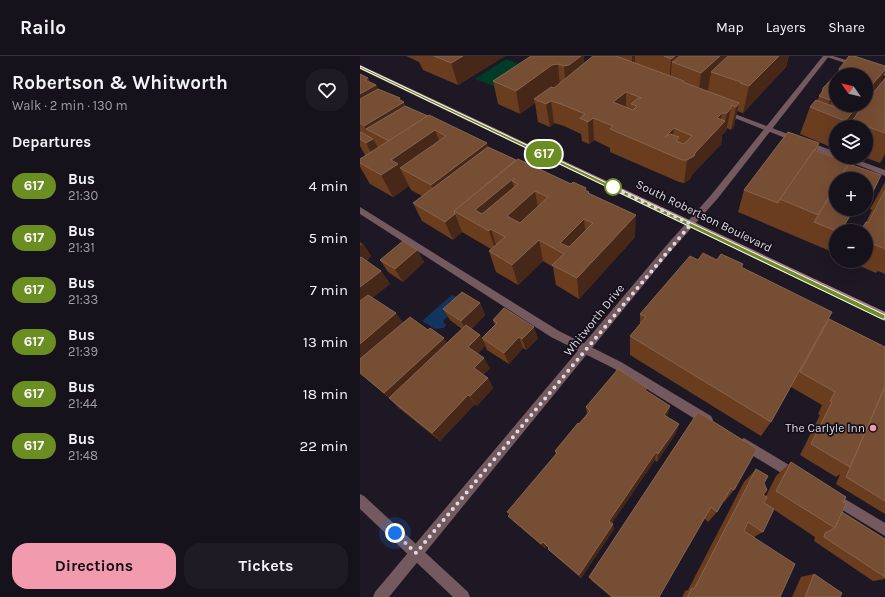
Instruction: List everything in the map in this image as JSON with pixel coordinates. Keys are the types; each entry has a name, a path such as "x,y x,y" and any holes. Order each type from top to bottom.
{"main road":[{"name":"South Robertson Boulevard","path":"360,67 885,317"}],"street":[{"path":"826,56 885,74"},
{"name":"Whitworth Drive","path":"380,597 715,196 826,56"},
{"path":"719,110 829,151"},
{"path":"861,164 885,173"},
{"path":"360,210 555,334 617,365 718,427"},
{"path":"738,439 805,481"},
{"path":"825,493 885,530"},
{"path":"360,500 463,597"}],"green space":[{"path":"506,59 537,71 507,91 475,79"}],"water":[{"path":"452,295 465,300 443,321 446,325 444,328 435,329 422,321"}],"building":[{"path":"434,56 463,56 451,63"},
{"path":"531,56 581,56 569,65 552,65 516,91 493,81"},
{"path":"593,56 616,56 739,103 736,107 731,105 731,108 727,113 722,113 717,118 725,121 695,153 694,156 687,160 682,160 610,129 613,126 593,118 588,122 580,118 585,114 561,104 551,101 546,104 534,99 551,87 554,88","holes":["626,92 642,98 638,98 631,104 637,106 633,110 613,102","674,128 692,136 684,144 676,141 679,137 670,134 665,137"]},
{"path":"664,56 675,56 671,59"},
{"path":"680,56 720,56 701,73 672,62"},
{"path":"728,56 779,56 749,86 711,72"},
{"path":"849,56 854,56 885,66 885,70 873,84 873,68 840,68"},
{"path":"360,74 368,78 365,80 376,85 360,94"},
{"path":"885,78 885,133 873,129 873,120 853,120 859,112 873,112 873,93"},
{"path":"829,82 829,100 819,96 823,91 823,88"},
{"path":"378,89 400,98 398,99 404,102 364,126 360,123 360,99"},
{"path":"816,100 829,105 829,112 852,112 846,120 842,120 810,107"},
{"path":"405,106 428,116 389,141 366,129"},
{"path":"429,115 487,143 431,185 400,168 446,136 435,130 391,160 398,164 381,175 360,163 360,159"},
{"path":"361,132 373,139 366,143 360,139"},
{"path":"788,132 819,143 778,203 744,190"},
{"path":"488,147 516,160 454,211 455,214 445,222 413,203"},
{"path":"814,150 829,156 829,164 848,164 843,172 829,172 829,196 818,215 780,199"},
{"path":"518,159 571,184 573,182 586,188 585,190 589,192 588,193 636,215 577,278 552,265 564,254 539,240 512,265 489,251 505,237 491,229 489,231 454,211","holes":["514,178 515,179 512,181 518,184 482,214 475,210","535,191 548,197 520,223 507,216","584,219 593,223 569,247 560,243"]},
{"path":"849,164 872,172 844,172"},
{"path":"873,172 881,175 873,192"},
{"path":"885,190 885,249 873,244 873,224 865,224 866,222 868,223 873,216"},
{"path":"829,197 829,216 850,216 845,224 829,224 829,228 814,222"},
{"path":"403,241 417,250 395,269 380,260"},
{"path":"703,253 717,260 721,254 743,264 741,267 832,312 771,422 630,336 646,317 640,314 690,256 698,260"},
{"path":"361,257 381,271 360,287 360,258"},
{"path":"462,292 480,303 461,321 443,309"},
{"path":"368,295 396,313 360,344 360,301"},
{"path":"504,308 534,327 522,339 519,337 504,353 482,338 497,323 493,320"},
{"path":"410,317 428,330 430,328 444,338 384,393 360,373 360,359"},
{"path":"829,319 885,347 885,386 850,467 811,444 832,402 830,401 835,392 800,372"},
{"path":"466,325 480,335 468,347 484,358 474,368 488,378 470,396 468,395 432,433 389,398"},
{"path":"618,369 647,388 645,390 670,406 664,415 679,424 658,454 656,452 609,521 613,524 579,575 548,549 549,548 543,542 541,544 508,516 510,514 507,512 557,453 555,451 578,423 579,424 590,411 586,407"},
{"name":"The Carlyle Inn","path":"885,387 885,501 846,477"},
{"path":"698,412 757,449 734,490 731,488 717,512 711,507 659,597 613,597 589,577"},
{"path":"791,462 846,497 843,502 846,503 835,528 776,491"},
{"path":"756,469 768,476 764,483 767,490 763,495 767,497 764,503 774,509 763,532 748,522 744,531 795,564 780,597 687,597 692,588 694,589"},
{"path":"842,512 885,539 885,577 824,537 825,533 835,528"},
{"path":"814,574 842,593 840,597 805,597"}],"bus line":[{"name":"617","path":"360,67 885,317"}],"place":[{"name":"The Carlyle Inn","path":"873,428"}],"route":[{"path":"395,533 416,553 691,224 610,186 613,187"}]}
